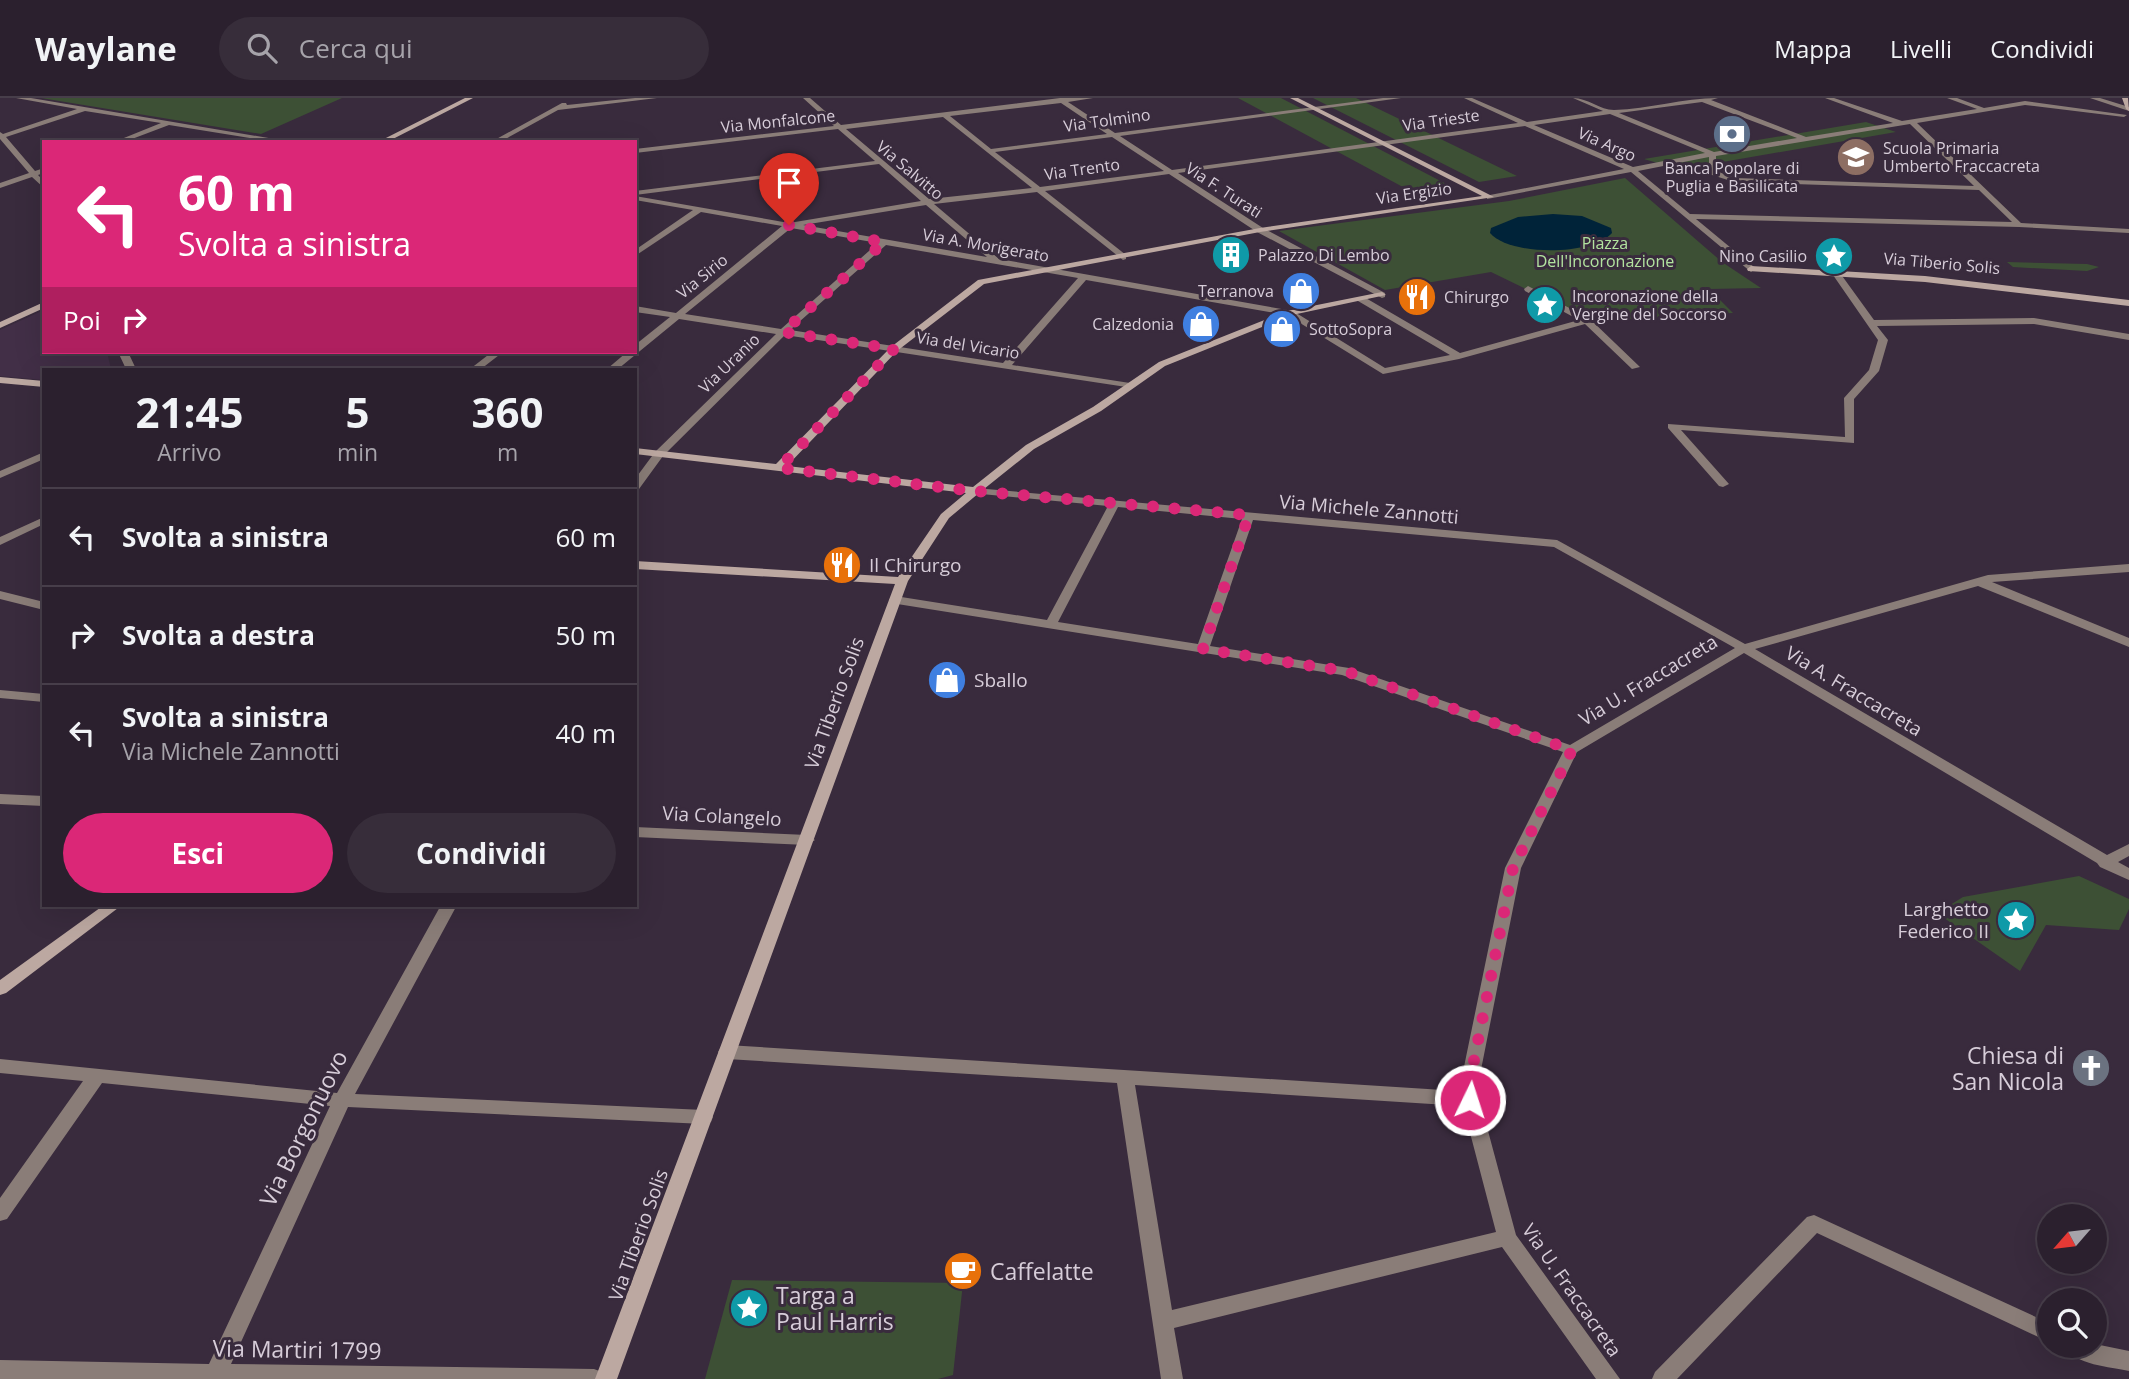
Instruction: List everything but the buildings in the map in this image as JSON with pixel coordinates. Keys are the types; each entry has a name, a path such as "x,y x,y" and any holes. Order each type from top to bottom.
{"street":[{"path":"19,98 279,140"},
{"path":"385,140 470,98"},
{"path":"498,140 575,98"},
{"path":"557,108 654,98"},
{"name":"Via Salvitto","path":"806,98 998,262"},
{"name":"Via Monfalcone","path":"637,151 1090,98"},
{"path":"1293,98 1490,197"},
{"name":"Via Tolmino","path":"989,151 1111,133 1398,98"},
{"name":"Via Argo","path":"1467,98 1633,170 1751,270"},
{"path":"1576,98 1713,154 1712,172 1734,180 1979,188"},
{"name":"Via Trieste","path":"1380,143 1715,98"},
{"path":"1828,98 1902,123"},
{"path":"1950,98 1985,109"},
{"path":"2093,98 2128,113"},
{"path":"2125,98 2128,113"},
{"path":"1700,99 1807,139"},
{"name":"Via F. Turati","path":"1059,100 1260,230 1382,295"},
{"name":"Via Ergizio","path":"779,468 894,349 981,282 1260,230 1490,197 1713,154 2025,103 2128,113"},
{"path":"42,184 0,136 86,108"},
{"path":"944,115 1123,257"},
{"path":"122,140 168,122"},
{"path":"1912,122 2019,225"},
{"path":"255,140 263,137"},
{"name":"Via Trento","path":"789,225 927,202 1038,190 1380,143"},
{"path":"637,196 880,162"},
{"path":"0,186 42,171"},
{"name":"Via A. Morigerato","path":"637,196 1290,313"},
{"path":"637,253 699,209"},
{"path":"1688,216 2019,225 2129,231"},
{"name":"Via Sirio","path":"637,349 789,225"},
{"name":"Via Uranio","path":"637,484 659,454 783,332 884,242"},
{"name":"Via Tiberio Solis","path":"1751,270 1925,279 2129,303"},
{"path":"1723,484 1671,426 1850,441 1849,398 1874,371 1883,340 1837,275"},
{"path":"1005,367 1084,277"},
{"path":"1528,289 1587,321 1635,367"},
{"name":"Via Tiberio Solis","path":"606,1379 902,581 945,516 1030,447 1097,409 1162,364 1290,313 1382,295"},
{"path":"1361,299 1459,356"},
{"path":"0,325 42,306"},
{"name":"Via del Vicario","path":"637,309 1130,386"},
{"path":"1290,313 1382,371 1459,356 1587,321"},
{"path":"1871,323 2034,321 2129,337"},
{"path":"476,368 495,354"},
{"name":"Via Sirio","path":"613,368 630,354"},
{"path":"0,380 42,384"},
{"name":"Via Michele Zannotti","path":"637,451 975,491 1557,544"},
{"path":"0,475 42,456"},
{"path":"1051,624 1115,503"},
{"path":"1203,649 1249,515"},
{"path":"0,541 42,521"},
{"name":"Via A. Fraccacreta","path":"1557,544 1744,648 2129,876"},
{"path":"637,565 902,581"},
{"name":"Via U. Fraccacreta","path":"1609,1379 1507,1238 1468,1090 1513,868 1572,750 1744,648 1980,582 2129,568"},
{"path":"1980,582 2129,643"},
{"path":"0,595 42,606"},
{"path":"895,600 1345,671 1572,750"},
{"path":"0,694 40,695"},
{"path":"0,799 42,800"},
{"name":"Via Colangelo","path":"637,832 807,840"},
{"path":"2105,863 2129,849"},
{"path":"0,989 111,907"},
{"name":"Via Borgonuovo","path":"214,1377 342,1100 448,907"},
{"path":"727,1052 1470,1100"},
{"path":"0,1066 342,1100 704,1117"},
{"path":"0,1213 96,1077"},
{"path":"1125,1078 1172,1379"},
{"path":"1663,1379 1815,1223 2037,1327"},
{"path":"1164,1321 1507,1238"},
{"path":"2107,1356 2129,1361"},
{"name":"Via Martiri 1799","path":"0,1370 214,1377 594,1379"}],"shaded area":[{"path":"42,311 42,354 107,354 111,368 42,368 42,380 0,376 0,330"}],"green space":[{"path":"41,98 342,98 261,134"},
{"path":"1238,98 1281,98 1454,188 1414,193"},
{"path":"1313,98 1356,98 1517,176 1479,182"},
{"path":"1866,122 1896,132 1688,168 1671,167 1644,159"},
{"name":"Piazza Dell'Incoronazione","path":"1625,178 1722,262 1761,288 1709,289 1733,313 1592,321 1491,272 1385,290 1279,231 1509,201"},
{"path":"2007,262 2087,264 2099,267 2087,271 2013,267"},
{"path":"2079,876 2129,899 2129,909 2119,930 2046,925 2020,971 1937,913 1963,897"},
{"path":"732,1280 963,1283 953,1375 938,1379 705,1379"}],"water":[{"path":"1553,214 1582,216 1611,228 1612,233 1602,241 1587,246 1551,250 1514,246 1500,241 1490,233 1491,228 1518,217"}],"place":[{"name":"Banca Popolare di Puglia e Basilicata","path":"1732,134"},
{"name":"Scuola Primaria Umberto Fraccacreta","path":"1856,157"},
{"name":"Palazzo Di Lembo","path":"1231,255"},
{"name":"Nino Casilio","path":"1834,256"},
{"name":"Terranova","path":"1301,291"},
{"name":"Chirurgo","path":"1417,297"},
{"name":"Incoronazione della Vergine del Soccorso","path":"1545,305"},
{"name":"Calzedonia","path":"1201,324"},
{"name":"SottoSopra","path":"1282,329"},
{"name":"Il Chirurgo","path":"842,565"},
{"name":"Sballo","path":"947,680"},
{"name":"Larghetto Federico II","path":"2016,920"},
{"name":"Chiesa di San Nicola","path":"2091,1068"},
{"name":"Caffelatte","path":"963,1271"},
{"name":"Targa a Paul Harris","path":"749,1308"}],"route":[{"path":"789,225 884,242 783,332 894,349 779,468 975,491 1249,515 1203,649 1345,671 1572,750 1513,868 1468,1090 1470,1100"}]}
